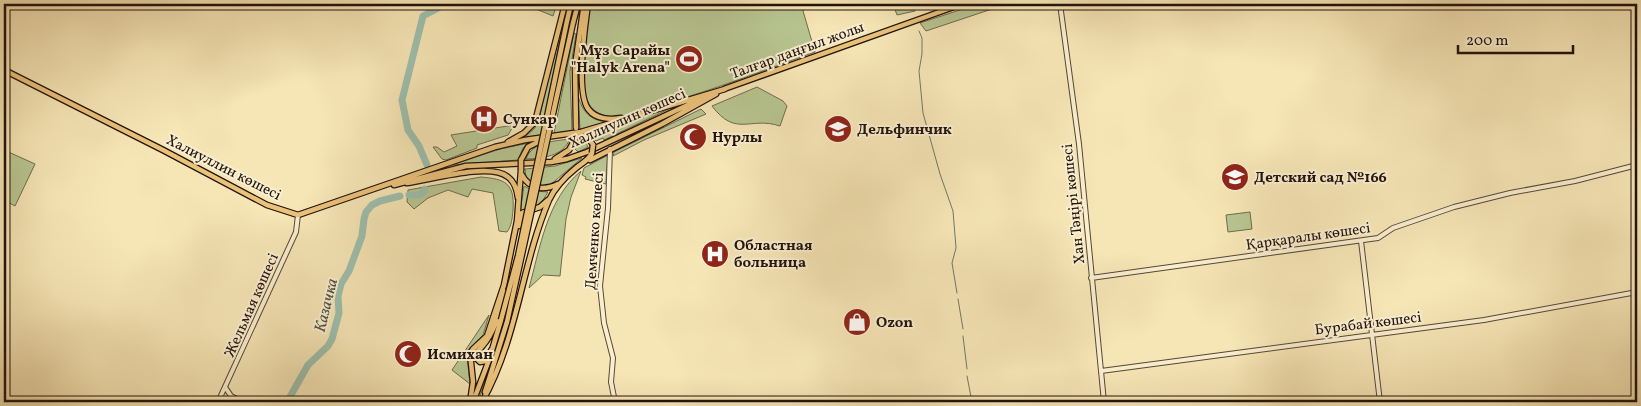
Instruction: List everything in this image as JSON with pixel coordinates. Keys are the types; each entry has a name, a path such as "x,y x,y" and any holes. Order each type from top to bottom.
{"main road":[{"path":"496,147 520,136 535,122 565,4"},
{"path":"472,402 492,349 518,256 571,4"},
{"path":"482,402 507,322 578,4"},
{"path":"576,128 575,66 584,4"},
{"path":"588,4 582,72 583,95 586,106 596,116 604,118 618,119 642,114"},
{"name":"Талғар даңғыл жолы","path":"724,89 962,4"},
{"name":"Халиуллин көшесі","path":"4,70 267,205 298,215"},
{"name":"Халлиулин көшесі","path":"361,193 496,147 526,140 581,132 724,89"},
{"name":"Халлиулин көшесі","path":"361,193 466,166 558,161 587,152 674,110 724,89"},
{"name":"Халлиулин көшесі","path":"584,163 662,124 724,89"},
{"path":"521,171 526,182 536,187 549,188 561,182 584,163 592,153 593,145 588,137 581,134 570,134"},
{"path":"472,402 473,382 470,353 486,338 509,264 519,207 521,160 528,147 553,137"},
{"path":"527,164 552,160 562,156 569,150 575,139"},
{"path":"390,186 466,172 495,172 507,176 514,183 519,207"},
{"path":"492,349 485,361 480,362 477,359 477,353 488,341 496,321 512,263 522,214 524,211 543,205 561,182"},
{"path":"298,215 361,193"},
{"path":"482,402 505,354 539,227 550,198"}],"street":[{"name":"Хан Тәңірі көшесі","path":"1060,4 1079,144 1104,402"},
{"name":"Демченко көшесі","path":"610,149 608,208 600,286 604,323 613,358 611,382 615,402"},
{"name":"Қарқаралы көшесі","path":"1092,278 1378,238 1393,228 1454,207 1510,193 1575,181 1637,165"},
{"name":"Жельмая көшесі","path":"218,402 296,232 298,215"},
{"path":"1362,241 1380,402"},
{"name":"Бурабай көшесі","path":"1101,371 1484,320 1637,292"},
{"path":"225,387 231,396 243,402"}],"green space":[{"path":"533,4 551,4 555,10 553,16 536,9"},
{"name":"Мұз Сарайы \"Halyk Arena\"","path":"602,4 801,4 815,52 721,86 634,114 616,117 606,116 592,108 587,99 583,74 589,7 600,10"},
{"path":"893,4 914,4 915,11 897,15"},
{"path":"978,4 1007,4 926,31 920,23"},
{"path":"566,5 569,6 564,20 541,135 524,138 535,128 540,115"},
{"path":"574,33 576,34 570,71 572,131 554,133"},
{"path":"757,87 783,101 787,106 780,126 760,123 736,124 721,116 712,106"},
{"path":"578,95 584,110 591,117 607,122 580,129"},
{"path":"673,107 604,140 603,138 596,141 590,133"},
{"path":"701,109 706,114 644,140 613,156 614,152"},
{"path":"514,125 508,135 477,145 477,148 446,160 442,159 433,147 437,147 444,152 457,146 451,135"},
{"path":"570,139 567,145 557,153 545,157 526,159 533,149 544,143"},
{"path":"579,139 585,141 588,147 578,152 575,149"},
{"path":"529,143 523,148 518,160 452,165 500,149"},
{"path":"4,150 35,164 15,206 4,200"},
{"path":"608,155 606,184 585,179 586,177 582,175 584,168"},
{"path":"582,158 550,185 540,186 531,184 526,178 525,169 555,166"},
{"path":"581,171 571,197 566,219 560,276 543,275 529,288 546,225 560,195 569,182"},
{"path":"481,177 502,181 510,188 513,210 511,224 507,232 499,231 493,193 472,189 468,197 448,190 428,198 414,209 407,202 408,190"},
{"path":"524,186 534,191 548,192 540,205 520,212"},
{"path":"1250,212 1252,229 1228,232 1226,215"},
{"path":"524,243 492,362 478,402 475,402 490,361"},
{"path":"489,315 483,335 470,348 467,357 470,384 452,370"}],"waterway":[{"name":"Казачка","path":"427,165 419,146 408,130 402,100 423,16 446,4"},
{"path":"919,31 922,38 919,71 923,113 940,174 953,211 956,248 952,263 957,293"},
{"name":"Казачка","path":"409,195 419,195 425,189"},
{"name":"Казачка","path":"287,402 308,365 328,346 332,339 339,313 338,296 341,284 349,271 362,236 366,212 372,205 380,201 400,196"},
{"path":"958,299 963,329"},
{"path":"963,336 967,369"},
{"path":"967,376 972,402"}],"place":[{"name":"Мұз Сарайы \"Halyk Arena\"","path":"689,59"},
{"name":"Сункар","path":"484,119"},
{"name":"Дельфинчик","path":"838,129"},
{"name":"Нурлы","path":"693,137"},
{"name":"Детский сад №166","path":"1235,177"},
{"name":"Областная больница","path":"715,254"},
{"name":"Ozon","path":"857,322"},
{"name":"Исмихан","path":"408,354"}]}
